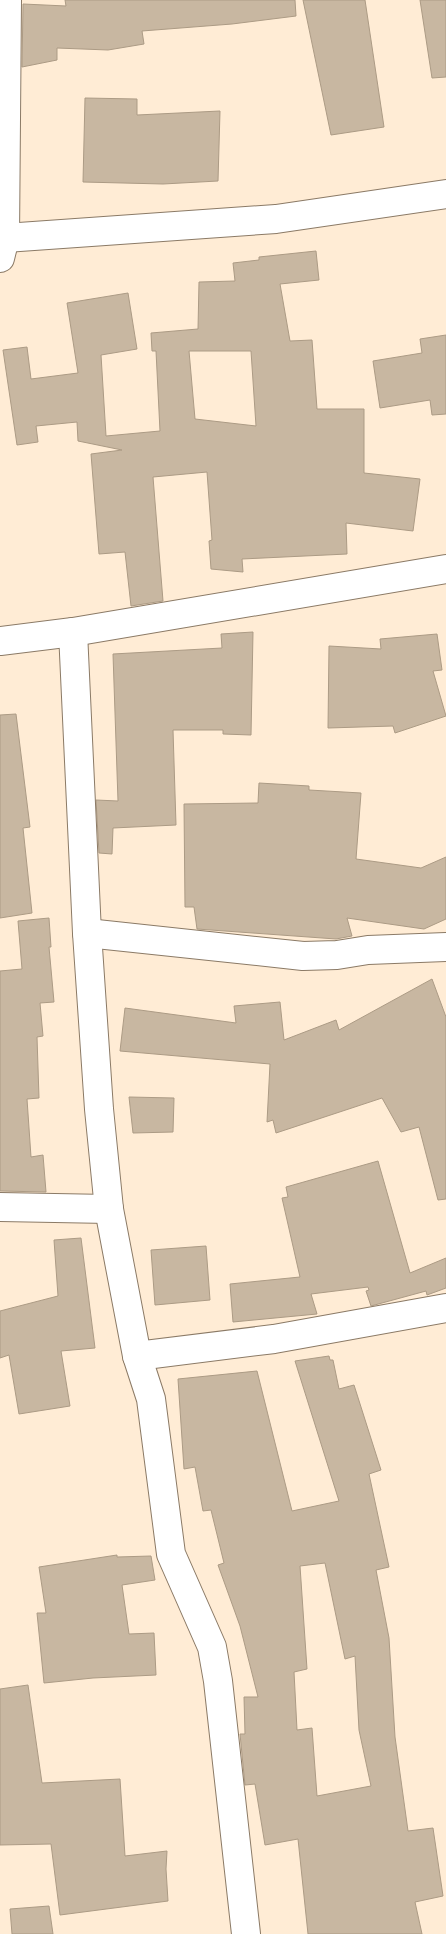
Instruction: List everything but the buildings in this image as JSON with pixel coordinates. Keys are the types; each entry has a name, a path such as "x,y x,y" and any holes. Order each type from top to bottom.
{"street":[{"path":"7,0 2,248 276,220 446,194"},
{"path":"0,642 73,632 446,569"},
{"path":"73,632 87,933 99,1109 109,1209 137,1356 151,1399 171,1554 212,1647 217,1673 246,1934"},
{"path":"87,933 303,956 337,955 368,950 446,948"},
{"path":"0,1207 109,1209"},
{"path":"137,1356 274,1339 446,1308"}]}
